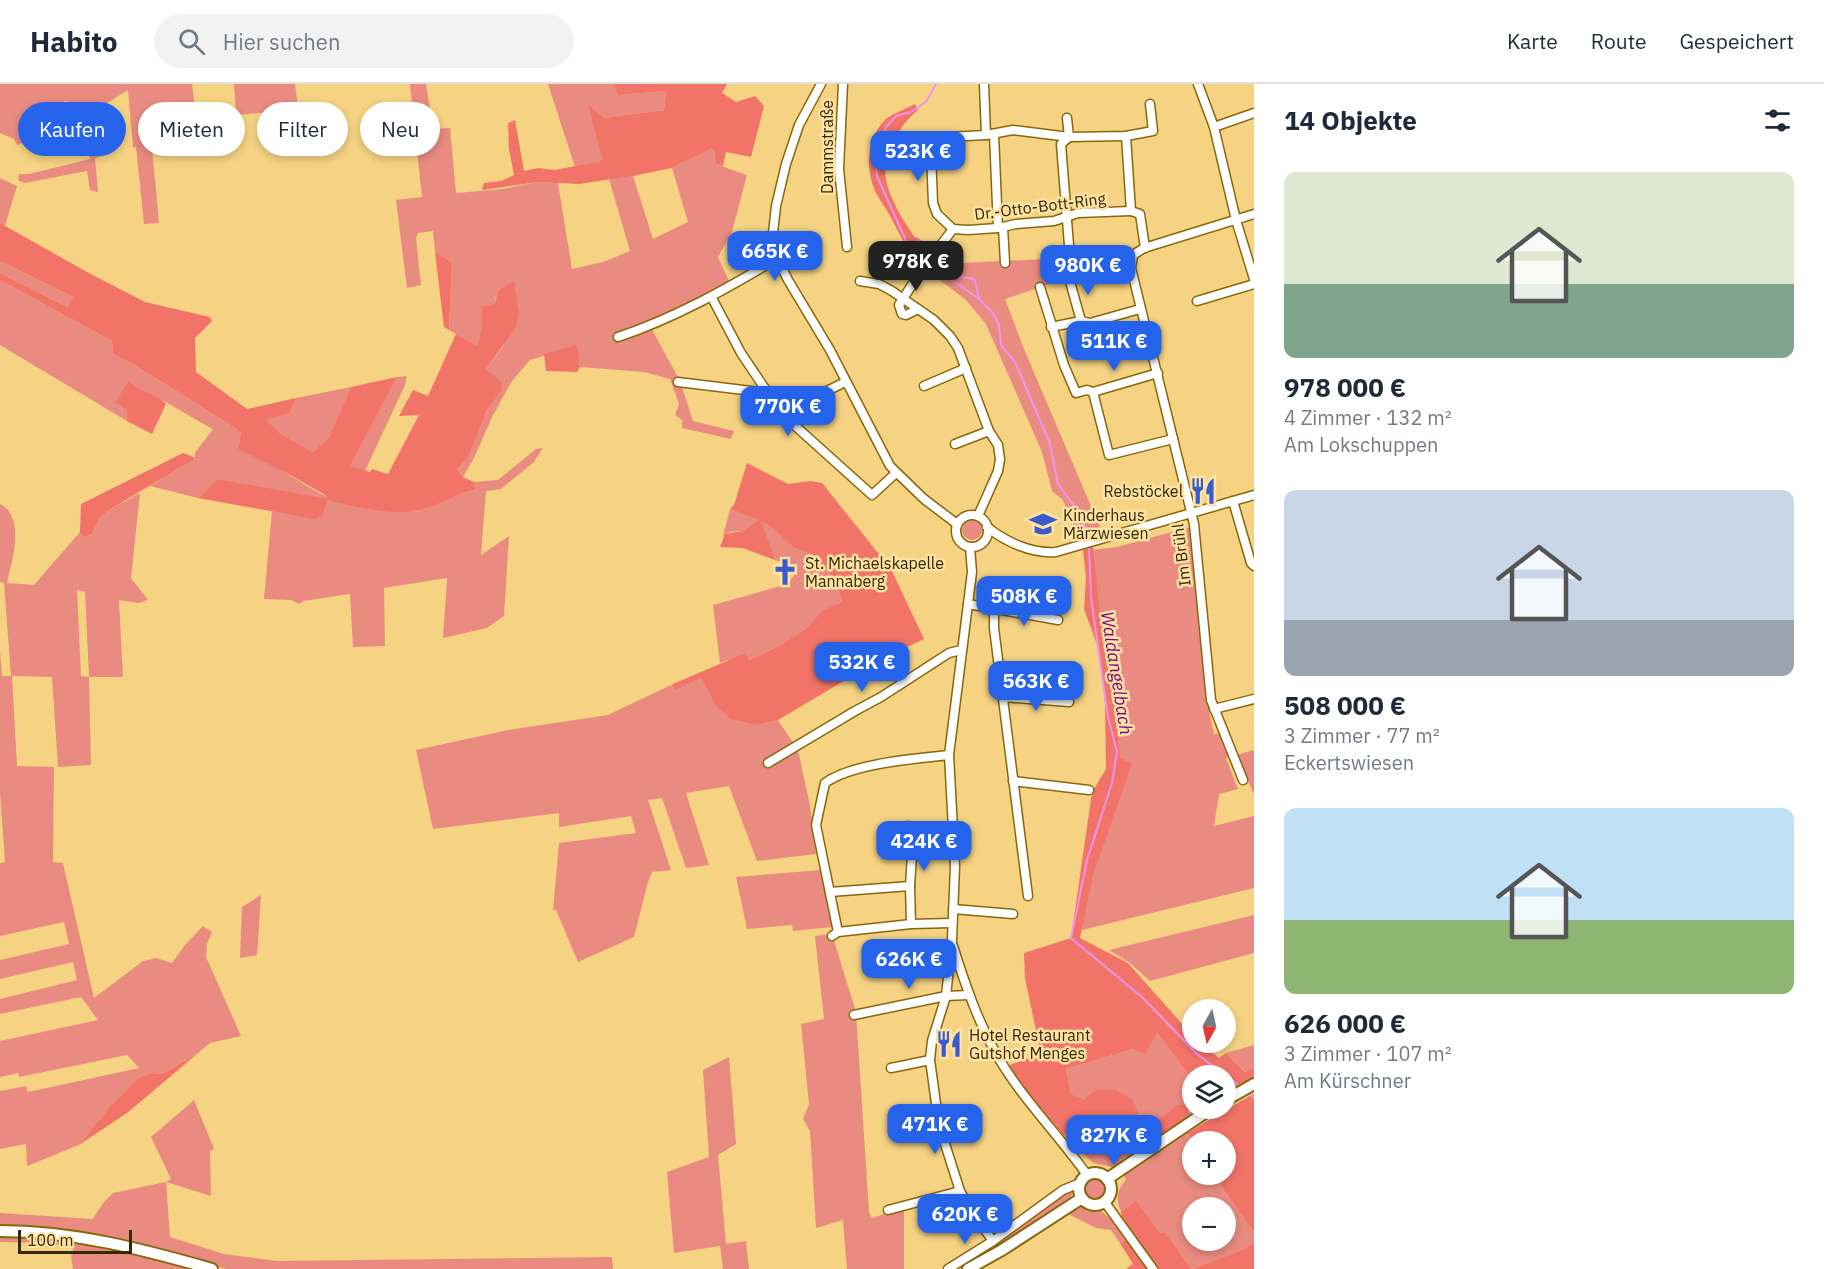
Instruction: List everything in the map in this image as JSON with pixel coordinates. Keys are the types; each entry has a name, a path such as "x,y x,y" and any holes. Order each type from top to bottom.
{"street":[{"path":"821,84 799,125 786,164 776,206 774,251 890,466 893,476 957,524"},
{"name":"Dammstraße","path":"843,84 838,169 848,247"},
{"path":"984,84 1005,263"},
{"path":"1198,84 1214,127 1236,220 1254,279"},
{"name":"Dr.-Otto-Bott-Ring","path":"1131,211 1078,213 1054,221 968,230 953,229 937,214 933,203 931,153 938,141 943,138 1013,130 1069,137 1126,136 1153,131 1150,104"},
{"path":"1214,127 1254,113"},
{"path":"1067,118 1069,137 1061,144 1070,258"},
{"path":"1126,136 1131,211 1140,214 1145,248 1254,214"},
{"path":"902,298 953,229"},
{"name":"Im Brühl","path":"1145,248 1133,255 1131,268 1194,524 1211,700 1243,780"},
{"path":"618,337 647,327 712,298 778,258"},
{"path":"1070,278 1081,321"},
{"path":"860,281 879,284 902,298 934,320 958,348 989,431 998,446 999,459 995,479 978,516"},
{"path":"1197,301 1254,284"},
{"path":"1040,287 1051,327 1076,393 1087,390 1093,392 1158,373"},
{"path":"712,298 741,353 782,414 873,495 893,476"},
{"path":"1051,327 1081,321 1090,322 1140,309"},
{"path":"924,386 966,368"},
{"path":"678,382 768,393 825,392 845,382"},
{"path":"1093,392 1108,455 1173,440"},
{"path":"955,444 989,431"},
{"path":"998,536 970,547 964,545 957,536 957,524 962,518 970,515 978,516 998,536 1032,550 1047,553 1254,495"},
{"path":"1233,501 1251,563 1254,566"},
{"path":"986,539 987,527"},
{"path":"970,547 972,572 949,755 955,866 952,940 946,996 932,1041 930,1060 939,1125 960,1191 971,1211 993,1241"},
{"path":"968,604 1058,620"},
{"path":"994,609 994,628 1028,896"},
{"path":"768,763 891,692 949,652 961,650"},
{"path":"1003,697 1069,702"},
{"path":"1214,709 1254,699"},
{"path":"949,755 881,764 835,776 825,783 816,825 830,892 835,934 911,924 952,922"},
{"path":"1013,781 1089,790"},
{"path":"908,826 913,839 910,886 911,924"},
{"path":"830,892 910,886"},
{"path":"953,909 1013,914"},
{"path":"948,1269 993,1241 1079,1181 1100,1174 1107,1179 1111,1189 1110,1195 1097,1204 1092,1204 1082,1198 1079,1189 1079,1181 1072,1153 1050,1129 998,1058 968,994 952,940"},
{"path":"854,1015 946,996 968,994"},
{"path":"891,1068 930,1060"},
{"path":"1236,1094 1254,1084"},
{"path":"1107,1179 1196,1119"},
{"path":"900,1134 939,1125"},
{"path":"888,1210 960,1191"},
{"path":"968,1269 1002,1250 1082,1198"},
{"path":"1104,1201 1153,1269"},
{"path":"0,1231 35,1231 82,1236 153,1252 212,1269"}],"shaded area":[{"path":"0,84 192,84 194,102 138,102 138,156 153,156 159,223 144,224 136,147 133,148 128,90 109,102 18,102 18,145 14,139 0,133"},
{"path":"234,84 295,84 297,102 257,102 257,113 245,114 245,102 235,102"},
{"path":"410,84 426,84 429,102 412,102"},
{"path":"548,84 612,84 618,95 666,91 664,110 605,118 589,105 602,159 599,162 575,167"},
{"path":"612,84 727,84 722,93 736,102 755,96 764,106 751,157 726,152 723,166 716,164 714,150 711,149 672,168 633,176 579,184 537,182 482,190 484,183 501,181 514,175 509,149 508,123 515,120 524,171 538,168 554,170 599,162 602,159 588,104 605,118 664,110 666,91 618,95"},
{"path":"915,104 918,110 905,123 893,141 885,171 889,190 897,209 927,254 923,259 912,250 908,241 904,242 876,193 869,165 871,145 879,126 889,117"},
{"path":"450,128 456,193 503,189 537,182 558,183 572,269 603,262 630,251 609,179 633,176 653,239 688,222 672,168 711,149 714,150 716,164 747,175 732,232 718,257 730,283 649,324 680,381 693,421 734,431 731,439 682,428 682,420 675,415 679,404 670,379 644,372 580,367 576,346 530,360 512,381 463,477 457,469 472,447 484,417 503,384 486,369 504,345 496,295 494,305 481,307 482,327 477,346 449,330 452,262 435,252 433,231 418,233 416,238 421,285 407,288 396,200 422,197 418,156 440,156 440,129"},
{"path":"90,156 102,156 95,158 98,192 90,190 87,171 25,183 18,180 19,174 29,174 90,159"},
{"path":"0,178 17,186 5,226 0,223"},
{"path":"0,223 145,302 210,317 212,321 195,338 196,372 247,409 296,398 290,413 266,419 281,434 313,452 329,437 351,387 397,377 350,466 370,472 372,469 388,474 419,415 399,416 413,390 428,396 456,334 477,346 482,327 481,306 494,305 499,290 514,281 519,315 516,327 486,369 503,383 501,391 487,410 468,457 457,469 463,477 474,482 475,490 411,512 374,510 327,500 323,515 315,519 198,498 218,479 327,499 327,496 238,449 241,433 138,367 113,354 112,341 0,280 0,273 67,307 73,297 0,261"},
{"path":"917,237 944,258 962,263 1067,258 1068,278 1005,299 1102,532 1079,539 1063,500 1052,491 1042,452 986,324 965,299 910,258 904,242"},
{"path":"435,252 452,262 449,330 444,327"},
{"path":"0,261 73,297 67,307 0,273"},
{"path":"0,280 112,341 113,354 229,424 241,433 238,449 272,464 317,492 339,501 371,509 415,512 475,490 474,482 498,480 536,449 543,448 534,462 501,489 486,491 481,555 509,536 504,616 487,628 443,638 447,578 384,588 385,646 353,647 350,594 303,601 300,604 291,600 264,599 272,511 315,518 284,492 218,479 198,498 150,486 195,458 195,453 213,429 166,402 136,389 126,409 127,421 0,345"},
{"path":"577,345 580,367 577,372 546,371 544,354"},
{"path":"407,376 405,385 365,471 349,467 397,377"},
{"path":"129,381 166,404 152,434 127,421 126,409 115,402"},
{"path":"351,387 329,437 313,452 281,434 265,418 290,413 296,398"},
{"path":"183,453 196,458 109,510 100,518 91,535 84,537 80,532 81,504"},
{"path":"747,463 788,484 811,481 822,483 891,569 924,639 892,654 778,720 757,725 731,719 715,705 701,678 674,690 673,684 741,655 747,654 749,660 781,645 805,629 823,610 842,602 838,584 817,556 794,548 770,526 761,521 775,560 743,548 720,547 725,534 743,531 759,520 730,509 734,505"},
{"path":"140,493 131,578 148,600 138,603 119,600 123,677 89,677 91,765 58,767 52,677 12,676 17,766 54,767 53,862 63,863 94,998 143,961 156,958 172,963 203,926 212,932 207,944 206,957 241,1036 210,1043 197,1054 162,1074 151,1073 140,1077 112,1104 79,1145 27,1166 26,1144 0,1149 0,1091 26,1086 28,1092 139,1068 127,1055 19,1077 18,1073 0,1077 0,1041 98,1020 81,997 0,1014 0,999 77,980 73,962 0,979 0,960 69,944 64,922 0,936 0,863 5,862 0,793 0,651 2,676 11,676 4,583 0,582 0,504 8,510 15,529 14,552 7,583 34,585 80,532 84,537 91,535 100,518 109,510","holes":["77,590 85,592 89,677 81,676"]},
{"path":"730,509 760,520 794,548 817,556 839,584 842,603 823,610 805,629 781,645 749,660 747,654 720,663 713,605 784,585 795,573 795,568 775,560 764,533 755,523 743,531 730,532 723,536"},
{"path":"972,520 979,523 982,530 979,537 972,540 965,537 962,530 965,523"},
{"path":"1190,527 1208,707 1214,734 1221,733 1230,756 1226,758 1238,789 1219,794 1214,826 1254,816 1254,888 1082,930 1077,929 1114,784 1092,550 1117,547"},
{"path":"1093,547 1102,635 1107,634 1120,758 1132,764 1093,875 1080,938 1128,963 1182,1024 1182,1053 1213,1053 1219,1058 1226,1053 1245,1072 1254,1068 1254,1077 1236,1088 1236,1065 1182,1066 1157,1033 1145,1054 1133,1049 1066,1069 1071,1094 1084,1099 1096,1090 1116,1090 1133,1100 1138,1112 1127,1125 1090,1139 1062,1134 1007,1066 1041,1054 1025,978 1024,953 1071,938 1092,792 1106,769 1105,704 1099,650 1084,609 1086,578 1083,550"},
{"path":"701,678 715,705 757,725 778,720 798,750 810,806 816,854 757,861 729,786 686,793 709,865 686,868 662,798 648,800 671,870 652,872 634,937 578,962 556,910 553,910 559,843 636,833 631,816 559,827 559,813 433,829 416,750 508,730 608,715 673,684 674,689"},
{"path":"1254,750 1254,794 1236,755"},
{"path":"821,870 832,927 793,931 792,925 747,929 736,877"},
{"path":"261,895 257,955 240,958 242,907"},
{"path":"1254,915 1254,953 1150,981 1130,963 1109,950"},
{"path":"832,934 856,1012 869,1212 872,1218 904,1208 904,1269 847,1269 843,1220 816,1228 810,1131 803,1119 809,1104 801,1024 824,1019 815,936"},
{"path":"1157,1033 1182,1066 1182,1110 1132,1156 1112,1167 1093,1163 1062,1134 1090,1139 1096,1090 1084,1099 1071,1094 1066,1069 1133,1049"},
{"path":"1254,1045 1254,1068 1245,1072 1226,1053 1236,1053 1236,1050"},
{"path":"197,1054 127,1113 79,1145 112,1104 140,1077 151,1073 162,1074"},
{"path":"729,1057 736,1144 718,1155 726,1244 746,1241 749,1269 723,1269 720,1246 674,1253 667,1172 709,1157 703,1070"},
{"path":"1254,1095 1254,1232 1236,1207 1236,1197 1229,1197 1221,1185 1236,1185 1236,1131 1190,1131 1211,1119 1236,1119 1236,1104"},
{"path":"194,1100 214,1149 210,1151 211,1196 166,1182 171,1179 151,1137"},
{"path":"1177,1105 1182,1105 1182,1119 1185,1119 1132,1156 1136,1137"},
{"path":"1182,1136 1182,1185 1221,1185 1229,1197 1182,1197 1182,1251 1236,1251 1236,1207 1254,1232 1254,1242 1244,1249 1191,1269 1165,1232 1160,1233 1136,1202 1121,1212 1118,1195 1120,1187 1126,1180 1124,1175"},
{"path":"1095,1178 1105,1185 1106,1189 1099,1199 1095,1200 1085,1193 1084,1189 1091,1179"},
{"path":"166,1182 170,1237 224,1254 277,1261 612,1257 613,1269 226,1269 89,1234 0,1226 0,1213 93,1219 103,1203 113,1193"},
{"path":"1074,1188 1071,1197 1029,1228 964,1267 953,1269 986,1253 998,1241"},
{"path":"1136,1201 1160,1233 1165,1232 1191,1269 1126,1269 1133,1264 1120,1243 1133,1238 1122,1220 1121,1212"},
{"path":"1077,1207 1100,1210 1134,1239 1120,1243 1111,1230 1096,1228 1068,1214"},
{"path":"0,1236 43,1237 132,1251 195,1269 73,1269 71,1256 74,1247 49,1243 0,1242"},
{"path":"1254,1242 1254,1269 1193,1269 1244,1249"}],"waterway":[{"name":"Waldangelbach","path":"936,84 926,102 911,112 896,116 886,127 875,155 877,176 911,252 929,269 948,277 979,299 993,313 999,325 1001,345 1015,362 1050,444 1058,484 1078,511 1088,540"},
{"name":"Waldangelbach","path":"948,277 975,280 979,299"},
{"name":"Waldangelbach","path":"1089,546 1091,598 1108,717 1117,752 1112,783 1087,860 1071,938 1143,998 1197,1054 1241,1087"},
{"name":"Waldangelbach","path":"1248,1092 1254,1098"}],"place":[{"name":"Rebstöckel","path":"1203,491"},
{"name":"Kinderhaus Märzwiesen","path":"1043,524"},
{"name":"St. Michaelskapelle Mannaberg","path":"785,572"},
{"name":"Hotel Restaurant Gutshof Menges","path":"949,1044"}]}
